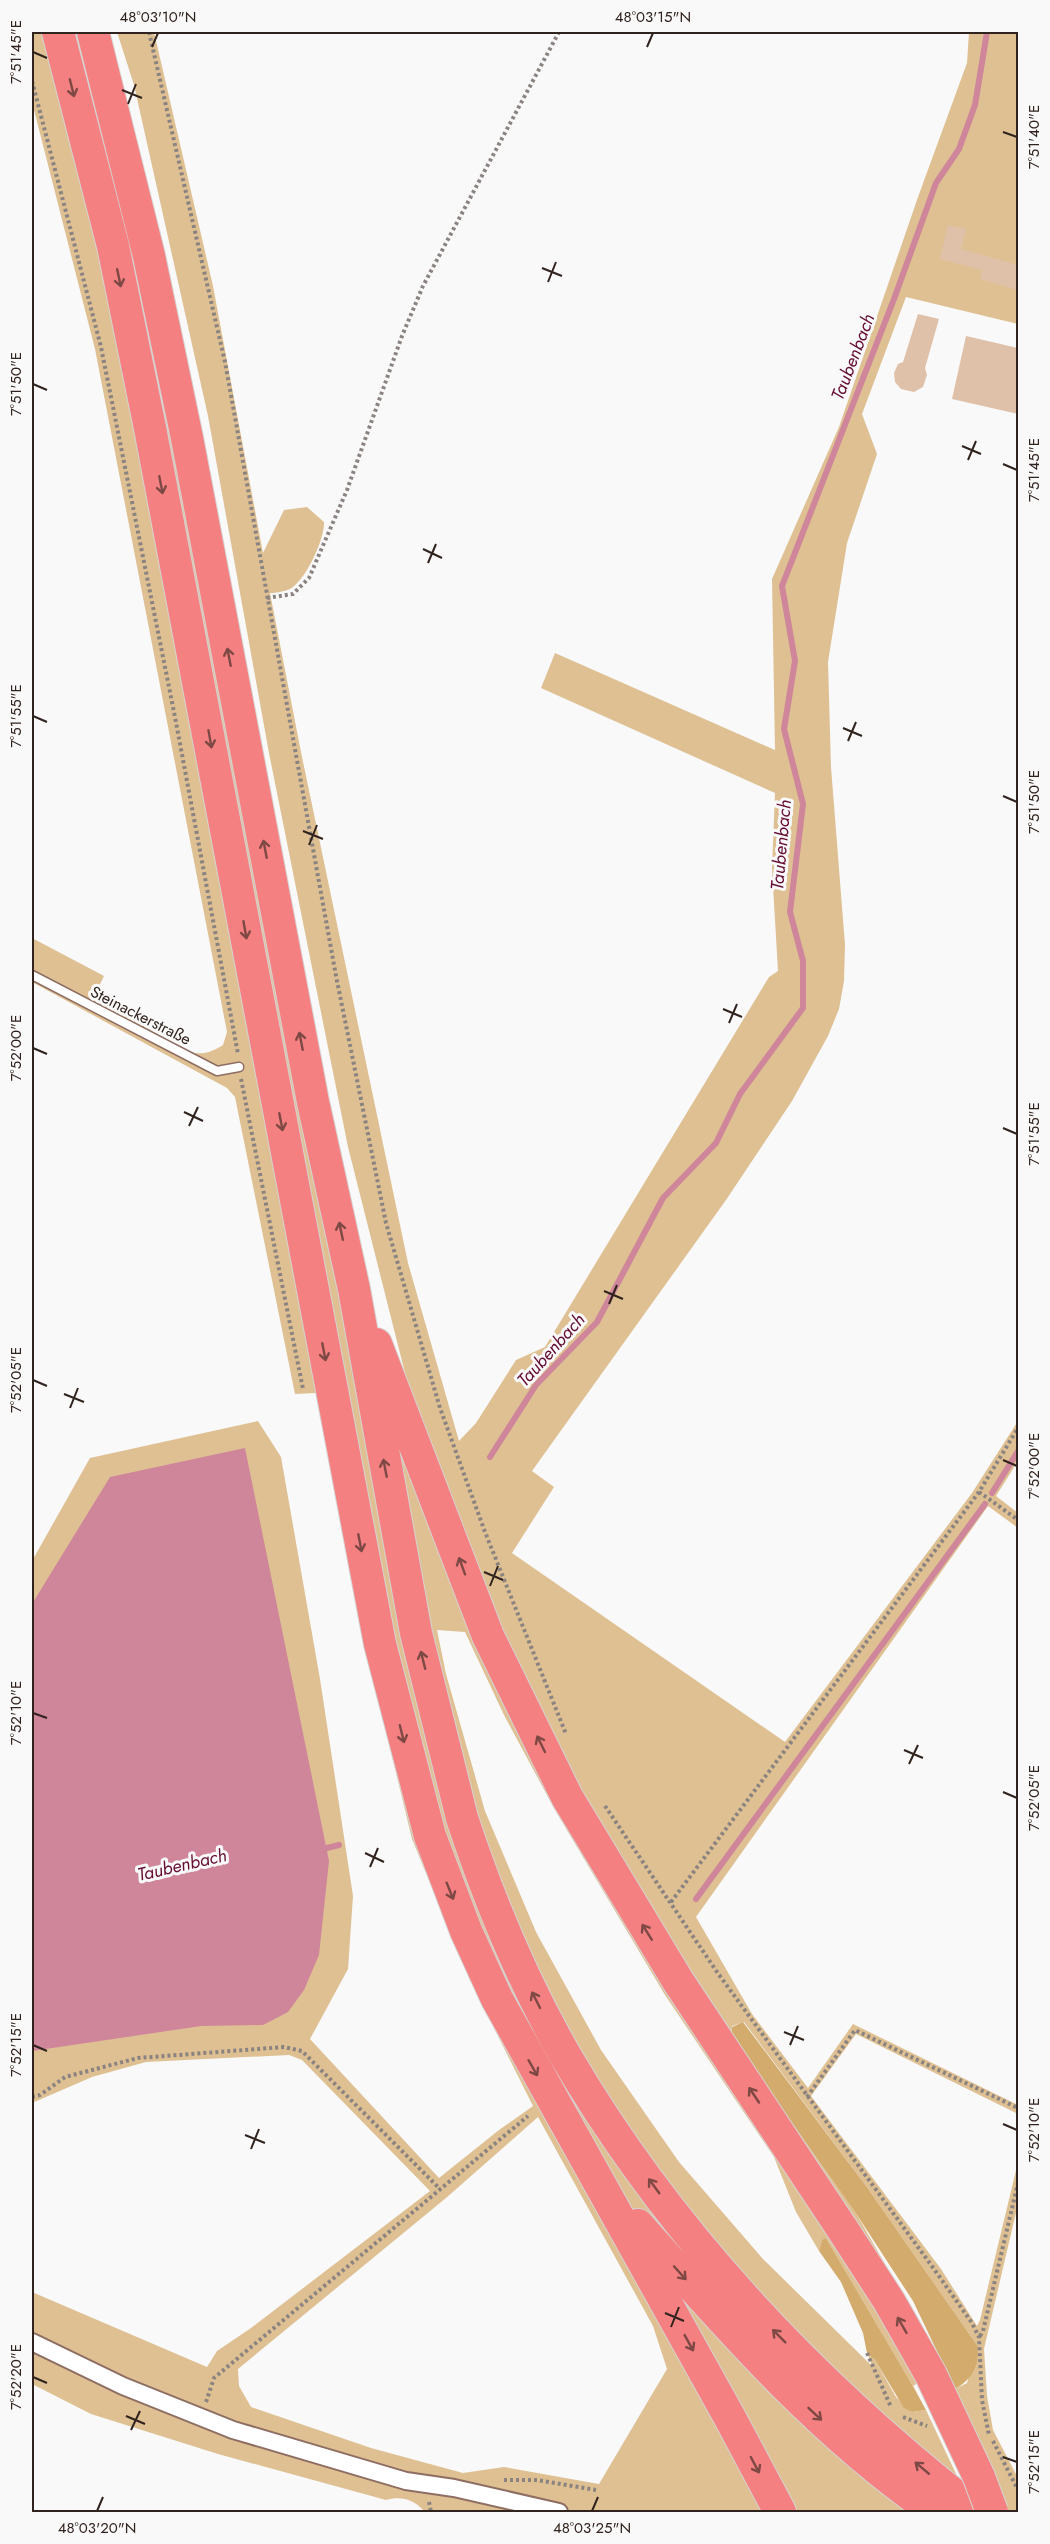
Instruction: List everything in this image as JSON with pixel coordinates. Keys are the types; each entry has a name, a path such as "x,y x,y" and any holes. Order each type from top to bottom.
{"highway":[{"path":"58,32 113,246 148,416 351,1499 380,1644 404,1742 438,1857 488,1980 531,2063 600,2182 780,2512"},
{"path":"93,32 149,256 313,1102 354,1289 416,1633 462,1818 510,1946 565,2054 607,2123 662,2198 730,2283 849,2405 980,2509"},
{"path":"354,1289 417,1445 488,1636 567,1797 678,1982 889,2301 931,2375 979,2477 980,2509"},
{"path":"600,2182 774,2374 816,2415 870,2462 935,2512"}],"street":[{"path":"32,2342 123,2386 244,2434 425,2486 454,2488 559,2512"}],"lane":[{"name":"Steinackerstraße","path":"32,975 217,1071 239,1067"}],"path":[{"path":"149,32 225,362 336,976 386,1223 440,1408 485,1532 568,1738"},
{"path":"267,598 293,594 309,578 347,489 402,336 423,286 559,32"},
{"path":"32,81 101,347 175,717 236,1038 239,1067 303,1389"},
{"path":"671,1902 979,1492 1018,1428"},
{"path":"979,1492 1018,1521"},
{"path":"599,1797 717,1972 934,2268 979,2337 982,2400 989,2434 1018,2490"},
{"path":"807,2097 855,2030 1018,2108"},
{"path":"32,2097 40,2095 65,2077 138,2058 284,2047 302,2051 440,2188"},
{"path":"200,2418 214,2378 528,2116"},
{"path":"979,2337 983,2331 1018,2183"},
{"path":"867,2353 893,2411"},
{"path":"971,2405 982,2400"},
{"path":"899,2415 929,2426"},
{"path":"499,2480 537,2480 596,2490"}],"shaded area":[{"path":"32,32 43,32 85,193 417,1756 66,32 84,32 382,1403 410,1393 348,1147 269,753 208,416 134,85 117,32 154,32 213,286 263,553 284,510 307,507 324,522 322,538 304,575 291,588 282,592 270,593 408,1263 459,1441 476,1423 516,1360 545,1347 769,977 778,971 772,869 775,793 541,688 555,653 775,750 772,579 839,427 967,63 969,32 1018,32 1018,324 906,297 862,414 877,454 847,543 828,662 831,767 845,945 844,981 839,1009 828,1036 792,1101 726,1200 532,1471 554,1487 512,1553 785,1742 972,1493 1018,1421 1018,1461 996,1496 1018,1513 1018,1528 988,1506 696,1917 752,2014 808,2088 853,2024 1018,2105 1018,2114 856,2034 811,2096 941,2269 977,2326 1018,2162 1018,2204 984,2349 987,2396 993,2430 1018,2478 1018,2512 1009,2512 955,2389 967,2383 977,2345 869,2190 744,2022 732,2026 731,2037 857,2215 944,2367 913,2386 826,2238 822,2241 819,2251 796,2212 774,2157 665,1995 555,1810 504,1715 465,1632 437,1630 446,1674 485,1811 536,1932 601,2050 679,2162 763,2259 872,2366 867,2353 875,2360 896,2397 912,2412 926,2410 974,2512 422,2512 419,2506 406,2499 386,2500 218,2454 91,2414 32,2384 32,2292 207,2367 217,2351 251,2328 430,2191 302,2060 289,2055 146,2062 92,2077 32,2103 32,1561 90,1458 258,1421 281,1457 320,1679 353,1896 348,1969 310,2039 439,2178 533,2106 469,1978 412,1839 376,1690 316,1393 295,1394 235,1097 227,1088 32,982 32,938 104,976 94,997 188,1052 206,1053 214,1050 223,1045 227,1032 95,349 32,102","holes":["538,2117 653,2326 667,2369 599,2484 504,2467 463,2473 371,2448 251,2407 239,2386 238,2369 446,2198"]},
{"path":"743,2022 869,2190 977,2345 974,2371 955,2389 913,2301 857,2215 731,2037 732,2027"},
{"path":"826,2238 926,2410 912,2412 904,2408 875,2360 867,2353 863,2333 841,2282 819,2251 822,2240"}],"water":[{"path":"245,1448 329,1861 319,1955 304,1990 288,2012 263,2025 201,2026 32,2051 32,1604 110,1477"}],"building":[{"path":"948,225 966,229 961,249 1018,265 1018,290 980,279 982,270 940,259"},
{"path":"918,314 939,319 925,368 927,375 923,387 914,392 901,389 895,382 894,373 898,364 903,362"},
{"path":"966,336 1018,348 1018,414 952,399"}],"waterway":[{"name":"Taubenbach","path":"490,1457 536,1385 597,1322 663,1198 716,1143 740,1094 803,1008 803,961 790,912 803,804 784,729 795,661 782,586 894,299 936,183 959,149 975,105 987,32"},
{"path":"992,1493 1018,1451"},
{"path":"696,1899 985,1504"},
{"name":"Taubenbach","path":"319,1850 339,1845"}]}
